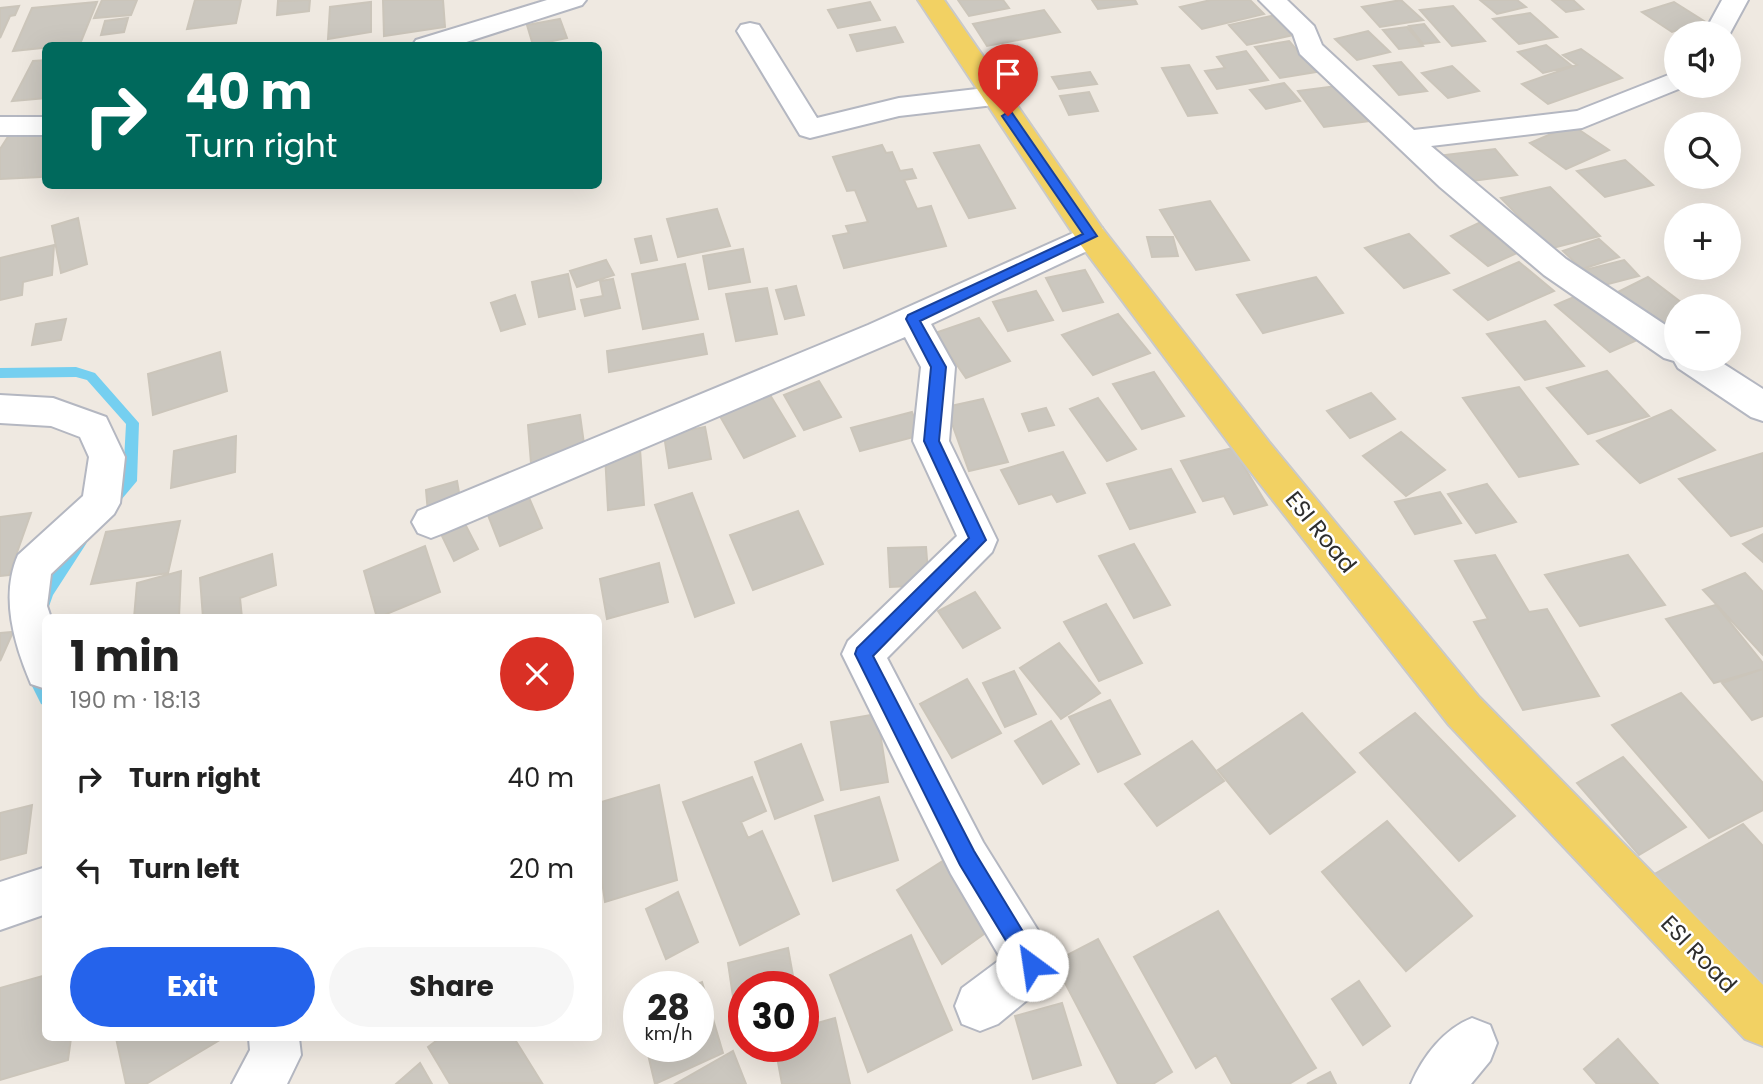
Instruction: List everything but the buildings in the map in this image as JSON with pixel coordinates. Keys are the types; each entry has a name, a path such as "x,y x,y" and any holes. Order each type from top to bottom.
{"main road":[{"name":"ESI Road","path":"931,0 1091,236 1256,452 1464,711 1763,1021"}],"street":[{"path":"438,42 573,0"},
{"path":"1272,0 1305,32"},
{"path":"1724,21 1735,0"},
{"path":"1308,2 1305,32 1309,48 1406,140 1555,267 1664,341"},
{"path":"750,31 810,129 900,107 994,96"},
{"path":"1406,140 1582,118 1664,85"},
{"path":"0,127 42,125"},
{"path":"431,522 912,319 1091,236"},
{"path":"912,319 939,367 931,441 978,540 863,654 967,858 1032,965 980,1006"},
{"path":"1708,371 1763,407"},
{"path":"0,408 53,412 93,427 107,457 101,503 32,567 27,606 42,657"},
{"path":"0,906 42,891"},
{"path":"257,1084 276,1055 274,1041"},
{"path":"1437,1084 1472,1043"}],"waterway":[{"path":"0,373 76,372 91,376 133,423 130,481 111,502"},
{"path":"42,607 47,592 81,540"},
{"path":"33,672 42,691"}],"route":[{"path":"1008,116 1091,236 912,319 939,367 931,441 978,540 863,654 967,858 1032,965"}]}
